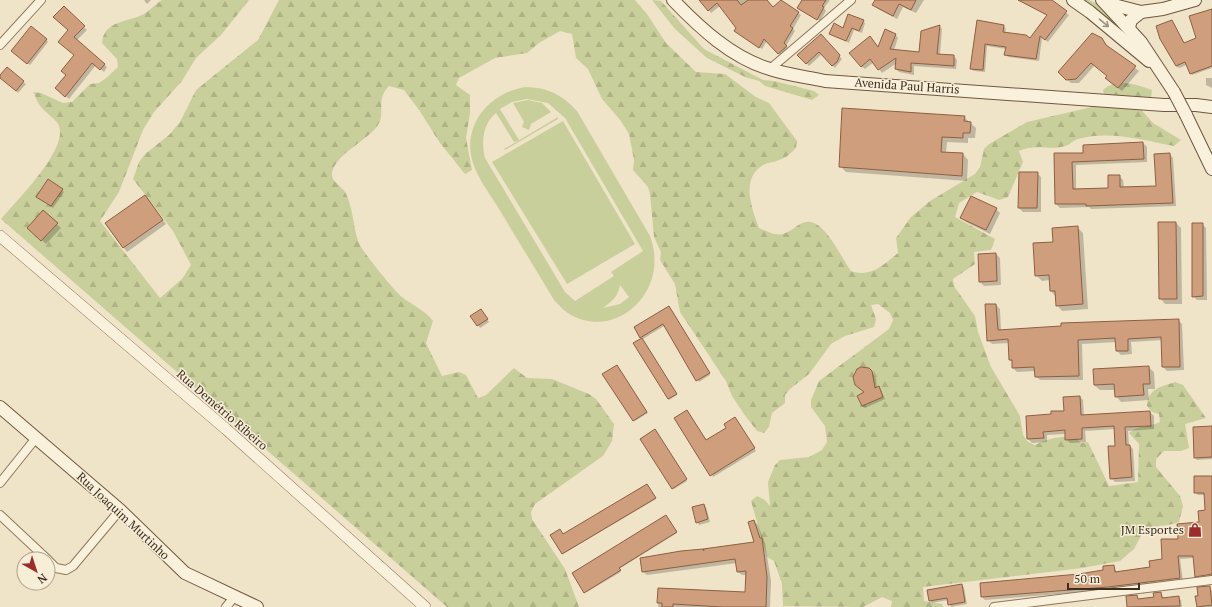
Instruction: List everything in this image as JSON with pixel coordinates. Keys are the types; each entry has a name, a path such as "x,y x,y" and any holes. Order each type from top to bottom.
{"main road":[{"name":"Avenida Paul Harris","path":"673,0 726,47 748,60 770,69 825,80 1164,105 1196,105 1212,107"},
{"path":"1072,0 1090,12 1157,68"},
{"path":"1126,0 1143,7 1163,9"},
{"path":"1102,1 1141,12 1163,9 1195,0"},
{"path":"1102,1 1129,27 1141,42 1174,92 1194,129 1212,169"},
{"path":"1129,27 1131,20 1141,12"},
{"name":"Rua Joaquim Murtinho","path":"0,407 120,510 185,573 257,607"}],"street":[{"path":"0,45 41,0"},
{"path":"770,69 851,0"},
{"name":"Rua Demétrio Ribeiro","path":"0,236 226,430 425,607"},
{"path":"0,483 36,438"},
{"path":"56,568 66,570 73,566 120,510"},
{"path":"0,515 39,551"},
{"path":"994,607 1212,580"},
{"path":"226,607 235,596"}],"green space":[{"path":"162,0 249,0 221,35 196,58 182,81 154,112 143,130 119,192 100,221 160,298 182,279 191,265 173,231 133,179 139,162 145,154 169,135 180,122 196,90 258,40 279,0 635,0 647,14 666,43 696,72 725,74 756,97 769,103 797,141 796,148 788,155 763,165 756,171 752,178 750,186 751,203 759,228 771,233 783,234 803,223 811,222 816,224 826,232 851,271 858,273 871,272 898,253 896,238 911,217 930,201 975,174 980,167 984,149 989,144 1027,122 1109,103 1105,99 1103,90 1114,84 1133,84 1152,90 1151,99 1137,105 1153,123 1181,140 1174,146 1126,137 1102,135 1078,139 1067,145 1055,148 1038,147 1019,151 1023,162 1008,197 999,200 977,192 959,203 955,217 995,239 991,250 974,252 975,264 953,279 954,286 975,316 978,332 991,367 1020,416 1023,435 1028,442 1035,445 1059,437 1075,437 1081,443 1088,442 1109,486 1138,482 1139,444 1129,433 1136,428 1160,422 1159,414 1152,412 1147,406 1150,395 1156,389 1175,382 1183,385 1206,418 1185,424 1189,448 1181,451 1164,451 1156,459 1156,467 1180,496 1183,506 1179,522 1145,528 1134,549 1120,561 1082,568 923,587 924,601 942,604 943,607 891,607 892,601 882,597 863,607 783,606 782,584 774,561 767,557 751,501 757,496 765,500 770,506 768,482 775,465 780,460 809,457 822,450 827,442 825,426 811,407 811,400 819,381 889,329 893,320 890,313 878,304 871,305 876,319 874,327 845,336 831,344 809,374 790,389 785,395 785,403 772,413 769,427 764,433 757,431 732,396 726,381 680,312 675,284 660,260 661,252 654,237 648,187 633,170 634,160 629,134 621,121 602,99 588,69 576,58 572,34 560,31 539,43 527,53 495,58 459,78 456,85 470,95 470,113 466,138 472,170 465,174 440,143 404,90 389,86 382,96 381,115 378,125 369,135 343,155 332,171 333,178 348,197 356,232 362,249 399,294 430,317 433,321 426,343 442,376 459,372 466,375 478,398 486,395 514,368 527,378 552,379 589,394 596,399 614,424 612,441 603,456 535,504 531,512 532,519 565,569 579,607 447,607 1,219 39,175 49,161 60,136 58,123 44,110 33,92 41,93 63,103 72,102 90,84 99,83 118,67 117,59 102,43 107,30 117,23 144,14"},
{"path":"652,0 661,1 704,49 763,80 774,81 814,91 819,95 812,100 765,86 759,81 745,77 707,58 675,29"},
{"path":"1081,0 1089,0 1104,7 1152,62"},
{"path":"526,87 541,88 560,96 572,105 577,111 650,236 655,260 651,281 642,299 627,312 610,320 591,322 571,315 554,300 478,175 473,163 470,149 471,136 475,124 481,113 490,103 513,90","holes":["527,99 548,103 565,118 643,251 611,272 614,276 575,301 565,292 485,158 483,139 488,122 496,113 514,142 519,140 500,109 512,102","620,285 629,297 620,304 603,308 616,296"]},
{"path":"528,100 542,103 551,112 531,124 529,130 522,127 524,122 513,103"},
{"path":"558,117 558,119 505,150 504,149"},
{"path":"563,121 635,244 567,284 492,162"}],"building":[{"path":"699,0 737,0 741,5 748,0 767,0 773,7 781,0 799,12 790,26 793,28 784,43 787,46 778,54 764,39 759,48 734,31 736,28 717,3 708,11"},
{"path":"802,0 826,0 817,20 797,8"},
{"path":"875,0 916,0 911,10 899,4 893,16 872,5"},
{"path":"1018,0 1052,0 1067,11 1045,40 1040,36 1036,59 1004,55 1006,47 985,44 983,70 970,69 977,20 1004,25 1003,32 1026,35 1030,38 1047,15"},
{"path":"64,6 85,26 74,37 105,64 100,70 92,63 65,97 55,88 66,75 61,71 74,55 58,42 68,30 53,17"},
{"path":"1212,9 1212,66 1190,74 1185,62 1176,66 1160,39 1156,26 1172,20 1184,43 1196,38 1189,16"},
{"path":"848,14 864,20 859,31 852,28 846,41 829,34 834,23 843,28"},
{"path":"940,25 937,54 954,55 954,66 911,63 911,72 895,69 896,58 878,70 870,59 861,67 849,53 870,36 878,47 885,29 896,34 890,49 919,52 921,31"},
{"path":"31,26 47,39 27,64 11,51"},
{"path":"1092,33 1102,38 1106,45 1136,66 1118,88 1105,78 1107,76 1091,63 1076,79 1066,80 1058,72"},
{"path":"821,34 840,55 837,62 832,66 819,52 806,64 797,55"},
{"path":"7,67 24,81 16,91 0,78 0,75"},
{"path":"842,108 965,116 964,121 971,122 970,133 963,133 963,138 942,137 941,152 963,153 962,176 839,167"},
{"path":"1143,142 1144,159 1072,162 1073,189 1108,188 1108,175 1120,175 1120,187 1156,186 1154,154 1170,153 1173,203 1086,206 1086,204 1055,204 1054,153 1083,153 1083,145"},
{"path":"1019,172 1038,172 1037,208 1018,208"},
{"path":"48,179 63,189 51,206 36,197"},
{"path":"145,195 163,220 123,248 105,223"},
{"path":"971,196 997,208 986,230 960,218"},
{"path":"43,210 58,223 41,241 27,228"},
{"path":"1158,222 1176,222 1177,299 1159,299"},
{"path":"1192,223 1203,223 1203,296 1192,297"},
{"path":"1078,226 1083,304 1056,306 1055,291 1050,291 1049,275 1035,276 1033,243 1053,242 1052,228"},
{"path":"996,253 997,281 979,282 978,254"},
{"path":"985,304 996,304 998,330 1061,326 1061,323 1179,319 1180,367 1162,367 1161,337 1128,339 1128,351 1116,351 1115,338 1078,340 1079,376 1035,377 1034,367 1012,368 1012,360 1009,360 1008,339 987,341"},
{"path":"669,306 710,373 696,381 663,324 640,338 634,327"},
{"path":"481,309 488,319 477,326 470,316"},
{"path":"642,338 677,394 668,399 633,343"},
{"path":"617,365 647,412 633,421 602,374"},
{"path":"1149,366 1150,384 1143,384 1144,395 1115,397 1114,384 1094,385 1093,369"},
{"path":"861,367 869,368 872,371 875,388 879,386 883,397 862,406 857,396 864,392 855,385 853,377 857,369"},
{"path":"1080,396 1081,415 1150,411 1151,426 1125,427 1126,445 1130,445 1132,477 1110,479 1108,446 1115,446 1114,426 1082,428 1082,439 1065,440 1065,430 1043,432 1044,438 1027,439 1026,416 1051,414 1051,411 1064,411 1063,397"},
{"path":"687,410 706,440 726,428 724,424 735,417 755,448 710,476 674,418"},
{"path":"1212,426 1212,457 1194,458 1193,427"},
{"path":"655,429 687,479 672,489 640,439"},
{"path":"1194,476 1212,476 1212,574 1195,577 1193,556 1178,556 1180,578 1108,587 981,597 980,583 1079,574 1103,570 1103,566 1114,565 1115,572 1150,567 1149,561 1162,559 1161,539 1178,539 1177,524 1199,522 1198,511 1205,510 1204,493 1194,493"},
{"path":"647,484 656,498 562,554 550,535 560,529 563,534"},
{"path":"704,504 708,519 696,523 692,507"},
{"path":"666,515 677,532 619,568 621,570 584,593 572,573"},
{"path":"754,520 760,538 762,538 767,577 766,607 722,607 673,604 673,607 662,607 662,603 657,603 658,588 745,592 746,571 737,572 735,559 642,572 640,558 754,542 748,522"},
{"path":"962,584 965,602 948,605 947,598 929,601 927,590"},
{"path":"1210,586 1212,605 1197,607 1195,596 1198,596 1197,587"},
{"path":"1161,592 1162,598 1179,596 1180,606 1127,607 1126,596 1137,595 1138,599 1154,597 1153,593"}],"place":[{"name":"JM Esportes","path":"1195,530"}]}
